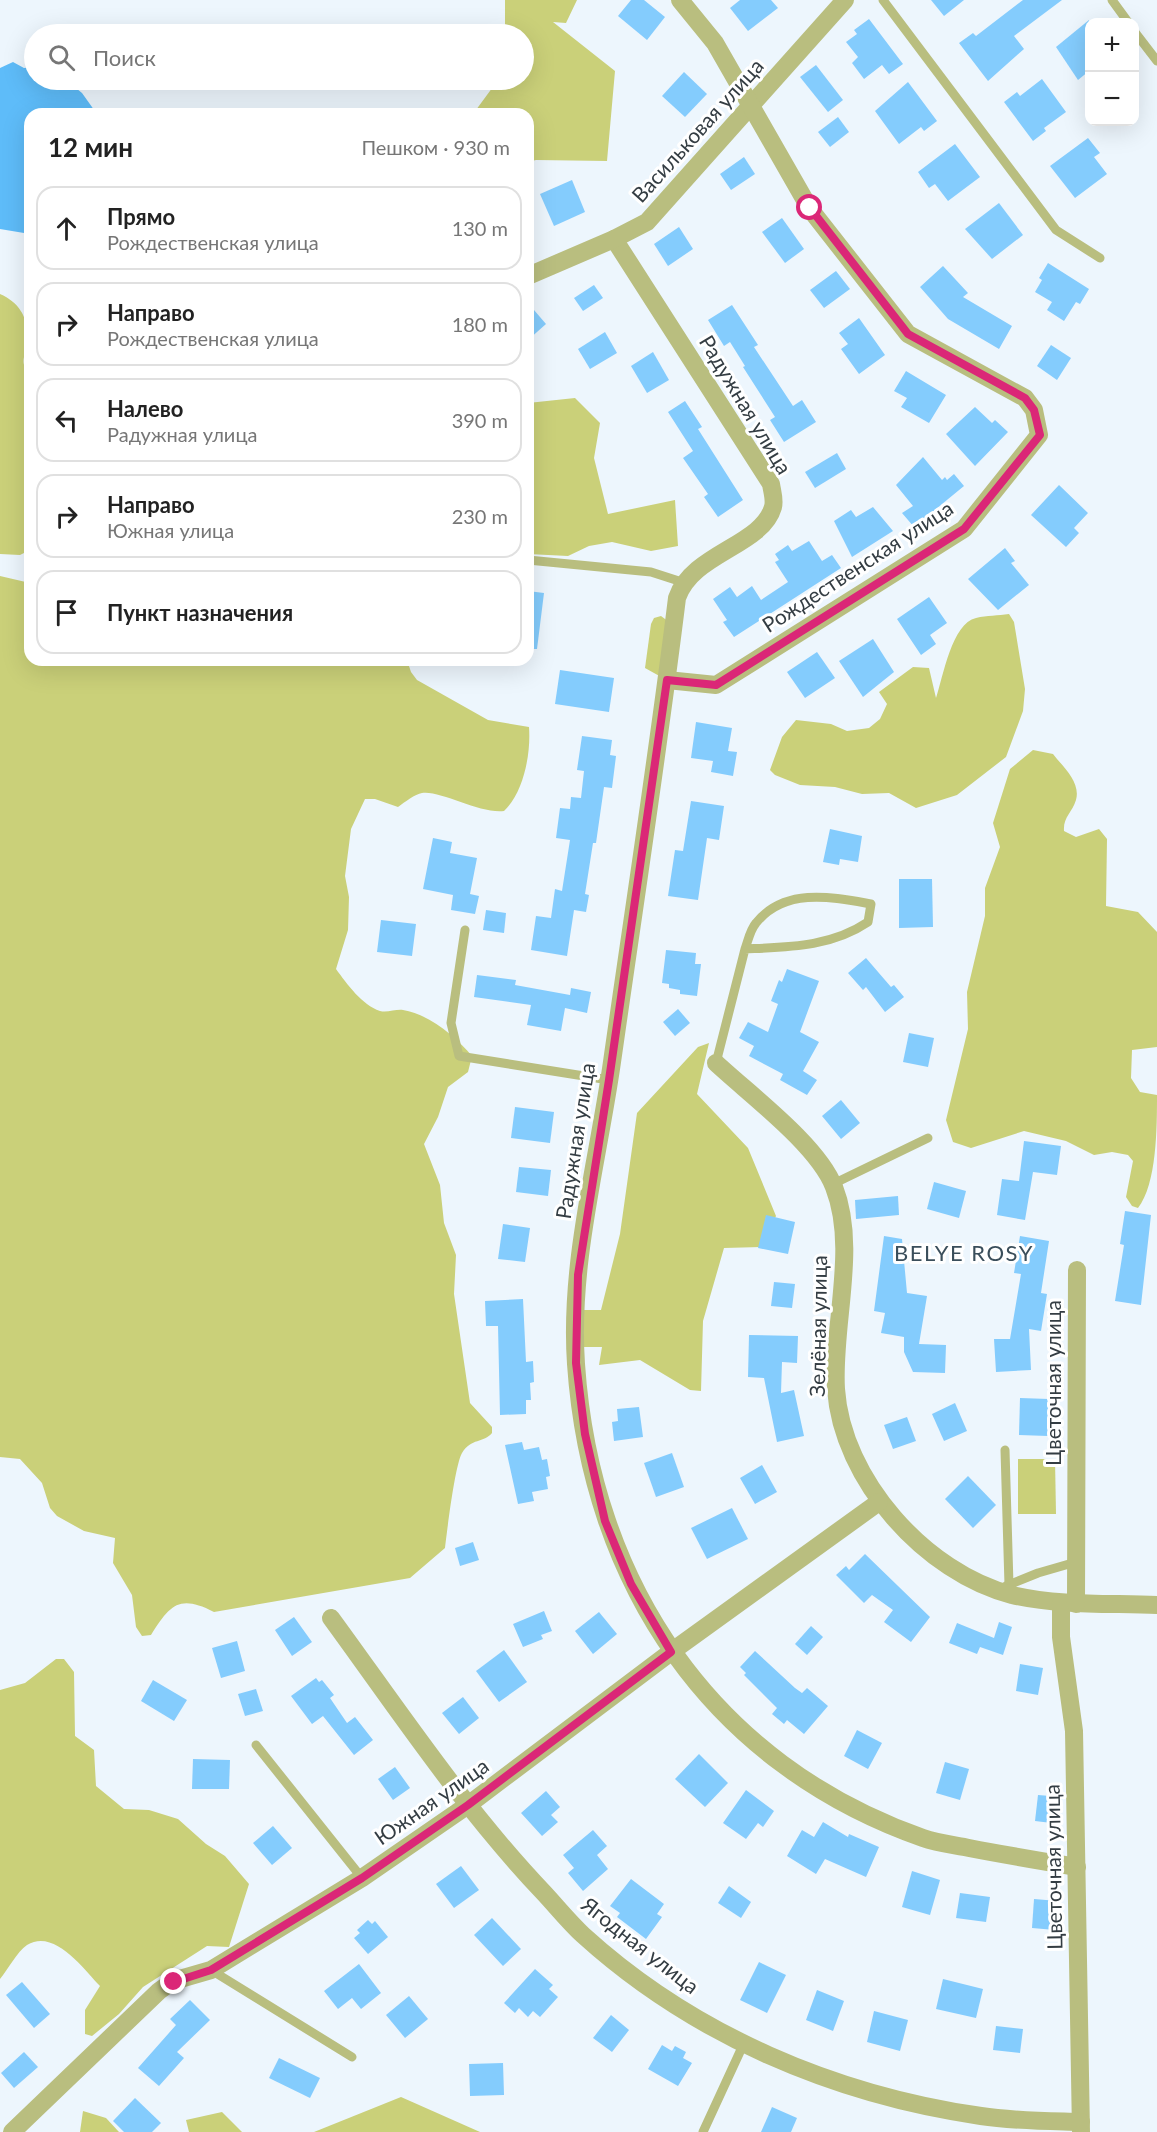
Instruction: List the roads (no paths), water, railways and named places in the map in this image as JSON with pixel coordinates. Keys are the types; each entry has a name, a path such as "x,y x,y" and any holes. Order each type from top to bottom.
{"street":[{"name":"Рождественская улица","path":"667,680 716,685 964,529 1040,435 1034,410 1025,398 908,334 810,208 715,43 680,0"},
{"name":"Васильковая улица","path":"534,273 614,239 647,222 845,0"},
{"name":"Радужная улица","path":"614,239 771,484 774,504 770,516 757,530 705,563 682,582 677,598 609,1080 578,1275 576,1363 585,1434 605,1521 631,1584 671,1652 721,1710 768,1752 846,1804 925,1839 1077,1867"},
{"name":"Зелёная улица","path":"716,1063 793,1134 812,1154 833,1184 844,1222 836,1390 844,1427 861,1470 879,1502 915,1539 961,1573 1004,1587 1011,1594 1069,1603 1157,1605"},
{"name":"Цветочная улица","path":"1077,1270 1076,1562 1061,1637 1074,1731 1081,2127"},
{"name":"Южная улица","path":"12,2132 159,1991 174,1982 211,1970 362,1878 468,1805 671,1652 879,1502"},
{"name":"Ягодная улица","path":"330,1618 468,1805 521,1869 583,1935 667,2001 744,2043 809,2074 909,2104 983,2117 1081,2127"}],"lane":[{"path":"883,0 1056,230 1100,258"},
{"path":"1112,0 1125,18"},
{"path":"1139,38 1157,61"},
{"path":"534,561 651,572 682,582"},
{"path":"716,1063 745,949 754,925 770,909 799,897 829,896 871,904 868,922 850,934 798,947 745,949"},
{"path":"465,930 451,1023 459,1056 609,1080"},
{"path":"833,1184 928,1138"},
{"path":"1005,1450 1004,1587 1038,1572 1076,1562"},
{"path":"256,1745 362,1878"},
{"path":"211,1970 352,2056"},
{"path":"703,2132 744,2043"}],"water":[{"path":"13,62 24,68 24,90 78,90 93,108 24,108 24,233 0,229 0,68"}],"district":[{"name":"BELYE ROSY","path":"964,1253"}]}
